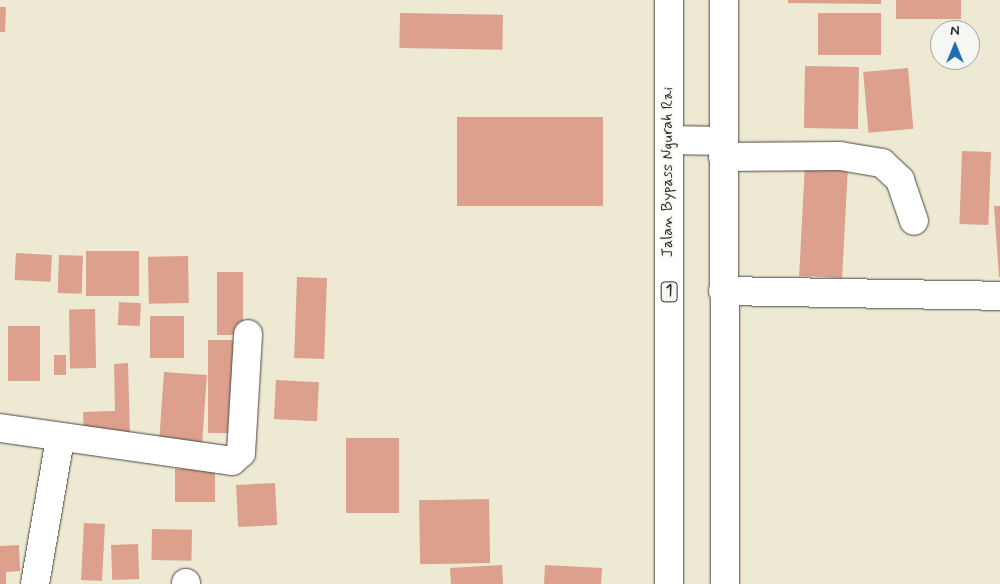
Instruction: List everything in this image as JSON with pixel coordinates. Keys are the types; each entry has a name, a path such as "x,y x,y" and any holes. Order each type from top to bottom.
{"main road":[{"name":"Jalan Bypass Ngurah Rai","path":"669,0 670,584"},
{"path":"724,0 725,584"},
{"path":"670,140 723,149 840,156 882,163 900,180 914,221"},
{"path":"723,291 1000,296"},
{"path":"0,428 60,439 232,462 241,453 248,334"},
{"path":"35,584 60,439"}],"building":[{"path":"788,0 881,0 881,4 788,3"},
{"path":"896,0 961,0 961,19 896,19"},
{"path":"0,7 6,7 5,32 0,32"},
{"path":"400,13 503,15 502,50 399,48"},
{"path":"818,13 881,13 881,55 818,55"},
{"path":"805,66 859,67 858,129 804,128"},
{"path":"908,68 913,129 868,133 863,72"},
{"path":"457,117 603,117 603,206 457,206"},
{"path":"962,151 991,152 988,225 959,224"},
{"path":"805,164 848,166 842,278 799,276"},
{"path":"994,206 1000,206 1000,277 999,277"},
{"path":"86,251 139,251 139,296 86,296"},
{"path":"16,253 52,255 51,282 15,280"},
{"path":"59,255 83,256 82,294 58,293"},
{"path":"188,256 189,303 149,304 148,257"},
{"path":"217,272 243,272 243,335 217,335"},
{"path":"297,277 327,278 324,359 294,358"},
{"path":"119,302 141,303 140,326 118,325"},
{"path":"69,309 95,309 96,368 70,368"},
{"path":"150,316 184,316 184,358 150,358"},
{"path":"8,326 40,326 40,381 8,381"},
{"path":"208,340 238,340 238,433 208,433"},
{"path":"54,355 66,355 66,375 54,375"},
{"path":"128,363 130,436 84,437 83,412 115,411 114,364"},
{"path":"164,372 207,375 202,447 159,444"},
{"path":"276,380 319,382 317,421 274,419"},
{"path":"346,438 399,438 399,513 346,513"},
{"path":"175,469 215,469 215,502 175,502"},
{"path":"275,483 277,525 238,527 236,485"},
{"path":"489,499 490,563 420,564 419,500"},
{"path":"84,523 105,524 102,581 81,580"},
{"path":"152,529 192,530 191,561 151,560"},
{"path":"138,544 139,579 112,580 111,545"},
{"path":"19,545 20,571 6,572 6,584 0,584 0,546"},
{"path":"502,565 503,584 451,584 450,568"},
{"path":"545,565 602,568 601,584 544,584"}]}
